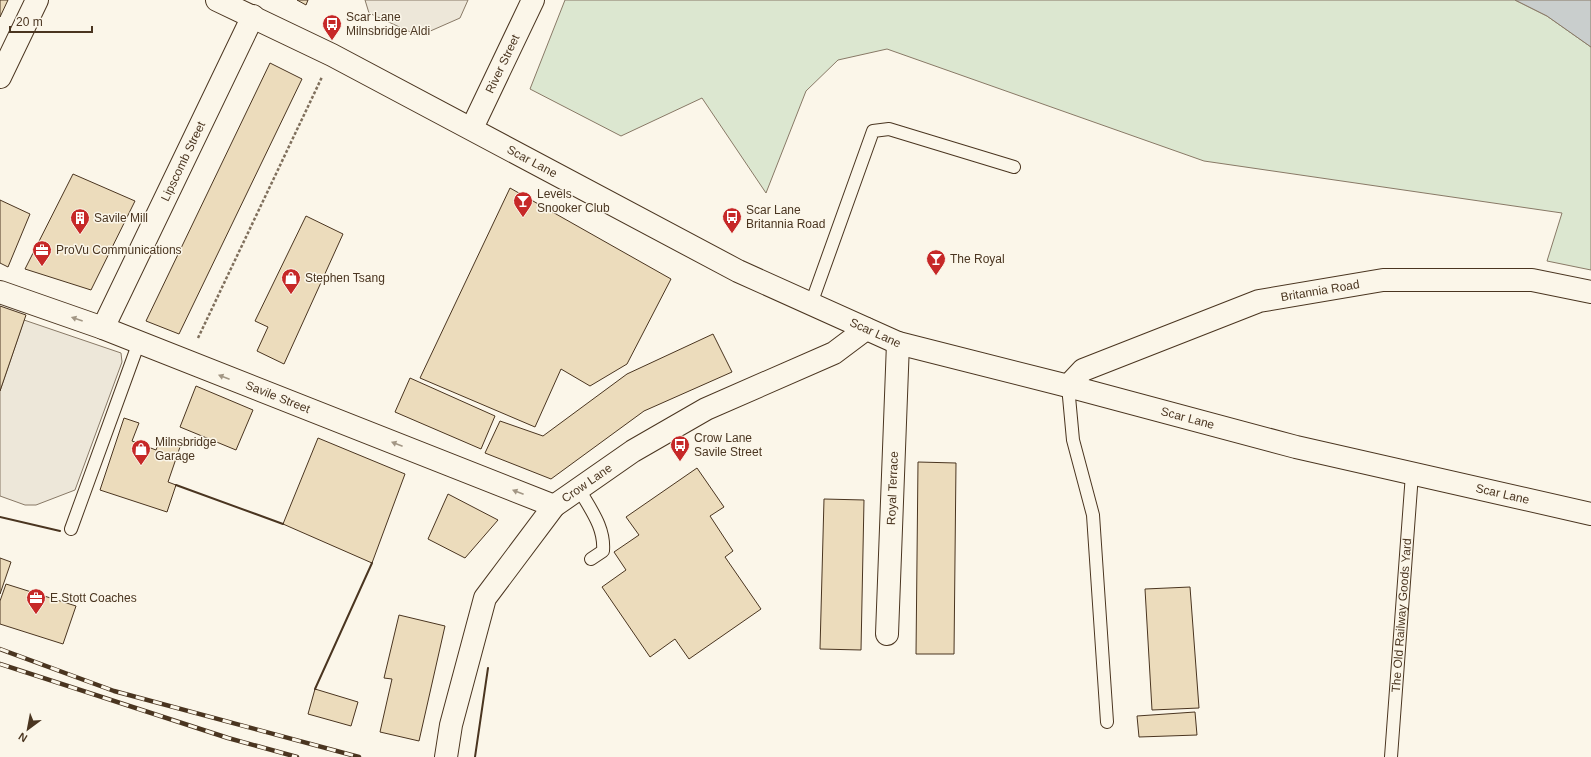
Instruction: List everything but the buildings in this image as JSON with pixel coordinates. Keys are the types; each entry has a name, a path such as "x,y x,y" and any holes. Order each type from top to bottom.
{"street":[{"path":"0,77 37,0"},
{"name":"Scar Lane","path":"217,0 332,55 472,128 738,271 898,343 1068,386 1296,447 1591,514"},
{"name":"River Street","path":"472,128 533,0"},
{"name":"Lipscomb Street","path":"103,328 253,16"},
{"name":"Britannia Road","path":"1068,386 1082,370 1259,302 1383,280 1532,280 1591,292"},
{"name":"Savile Street","path":"0,292 103,328 554,506"},
{"name":"Crow Lane","path":"446,757 451,726 485,598 554,506 634,451 706,409 834,353 866,329"},
{"name":"Royal Terrace","path":"887,634 898,343"}],"lane":[{"path":"811,304 873,131 889,129 1014,167"},
{"path":"71,528 139,342"},
{"path":"1068,386 1073,440 1093,515 1107,722"},
{"name":"The Old Railway Goods Yard","path":"1391,757 1412,474"},
{"path":"578,489 599,524 604,538 603,551 591,559"}],"path":[{"path":"187,362 332,55"}],"green space":[{"path":"565,0 1515,0 1547,16 1591,47 1591,270 1547,261 1562,213 1204,161 887,49 838,60 806,91 766,193 702,98 621,136 530,89"}],"shaded area":[{"path":"365,0 468,0 460,18 419,36 369,13"},
{"path":"1515,0 1591,0 1591,47 1547,16"},
{"path":"24,320 121,353 122,362 75,490 36,505 25,505 0,496 0,391"}],"railway":[{"path":"0,649 114,691 359,757"},
{"path":"0,664 228,738 297,757"}],"wall":[{"path":"176,485 283,524"},
{"path":"0,517 60,531"},
{"path":"315,689 372,563"},
{"path":"475,757 488,668"}],"place":[{"name":"Scar Lane Milnsbridge Aldi","path":"332,41"},
{"name":"Levels Snooker Club","path":"523,218"},
{"name":"Scar Lane Britannia Road","path":"732,234"},
{"name":"Savile Mill","path":"80,235"},
{"name":"ProVu Communications","path":"42,267"},
{"name":"The Royal","path":"936,276"},
{"name":"Stephen Tsang","path":"291,295"},
{"name":"Crow Lane Savile Street","path":"680,462"},
{"name":"Milnsbridge Garage","path":"141,466"},
{"name":"E Stott Coaches","path":"36,615"}]}
